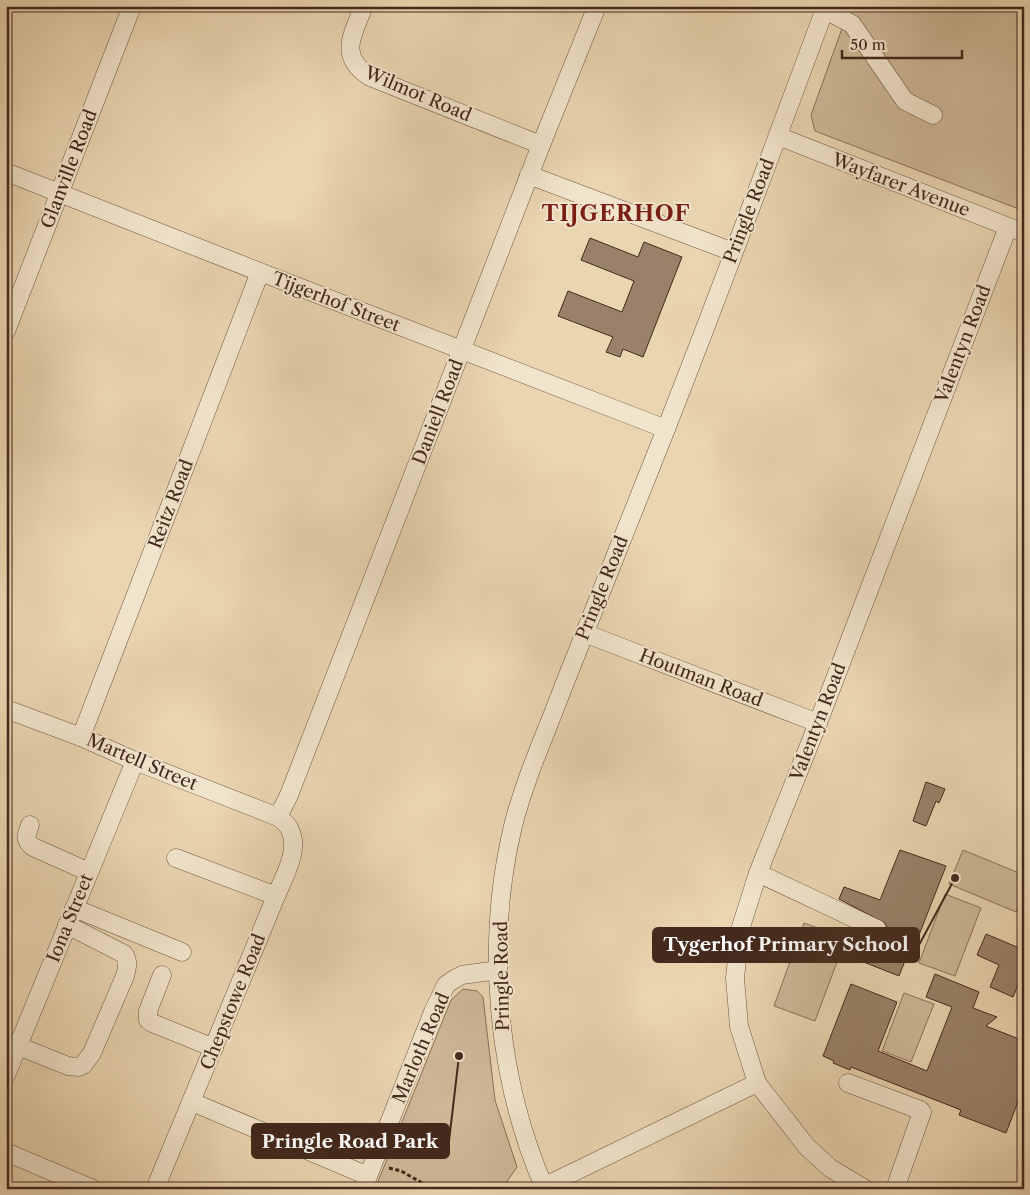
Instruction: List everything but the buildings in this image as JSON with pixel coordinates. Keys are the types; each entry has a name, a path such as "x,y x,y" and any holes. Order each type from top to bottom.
{"street":[{"name":"Glanville Road","path":"6,331 132,6"},
{"name":"Wilmot Road","path":"364,6 352,35 349,48 351,59 359,70 370,77 541,145"},
{"name":"Daniell Road","path":"278,817 289,795 529,175 597,6"},
{"path":"825,8 851,23 905,100 933,115"},
{"name":"Pringle Road","path":"543,1188 530,1151 511,1083 502,1032 498,970 501,904 514,826 534,763 666,429 825,8"},
{"name":"Wayfarer Avenue","path":"778,136 1016,230"},
{"name":"Tijgerhof Street","path":"6,172 666,429"},
{"path":"529,175 733,252"},
{"name":"Valentyn Road","path":"865,1189 830,1168 807,1147 757,1083 739,1026 735,978 740,930 758,873 1016,230"},
{"name":"Reitz Road","path":"81,736 260,272"},
{"name":"Houtman Road","path":"584,633 818,723"},
{"name":"Martell Street","path":"6,709 81,736 135,761 278,817"},
{"name":"Iona Street","path":"6,1075 135,761"},
{"name":"Chepstowe Road","path":"155,1189 293,852 293,837 288,826 278,817"},
{"path":"30,825 26,837 27,843 32,847 89,872"},
{"path":"176,858 276,896"},
{"path":"758,873 876,929"},
{"path":"74,908 182,952"},
{"path":"18,1046 68,1066 83,1064 92,1053 125,976 128,963 124,954 67,926"},
{"name":"Marloth Road","path":"368,1176 433,1012 446,985 462,976 498,970"},
{"path":"162,975 148,1011 148,1020 214,1048"},
{"path":"848,1082 922,1112 895,1189"},
{"path":"543,1188 757,1083"},
{"path":"192,1102 368,1176"},
{"path":"6,1152 93,1189"}],"path":[{"path":"368,1176 401,1171 433,1189"}],"shaded area":[{"path":"850,6 1024,6 1024,211 815,131 811,115"},
{"path":"963,850 1024,875 1024,893 1016,912 949,884"},
{"path":"945,894 981,908 955,976 919,963"},
{"path":"804,923 846,938 815,1021 774,1006"},
{"path":"463,989 477,991 483,997 495,1100 517,1167 500,1189 375,1189 451,1000"},
{"path":"904,993 934,1004 911,1062 882,1051"}],"place":[{"name":"Tygerhof Primary School","path":"955,878"},
{"name":"Pringle Road Park","path":"459,1056"}],"district":[{"name":"TIJGERHOF","path":"616,213"}]}
